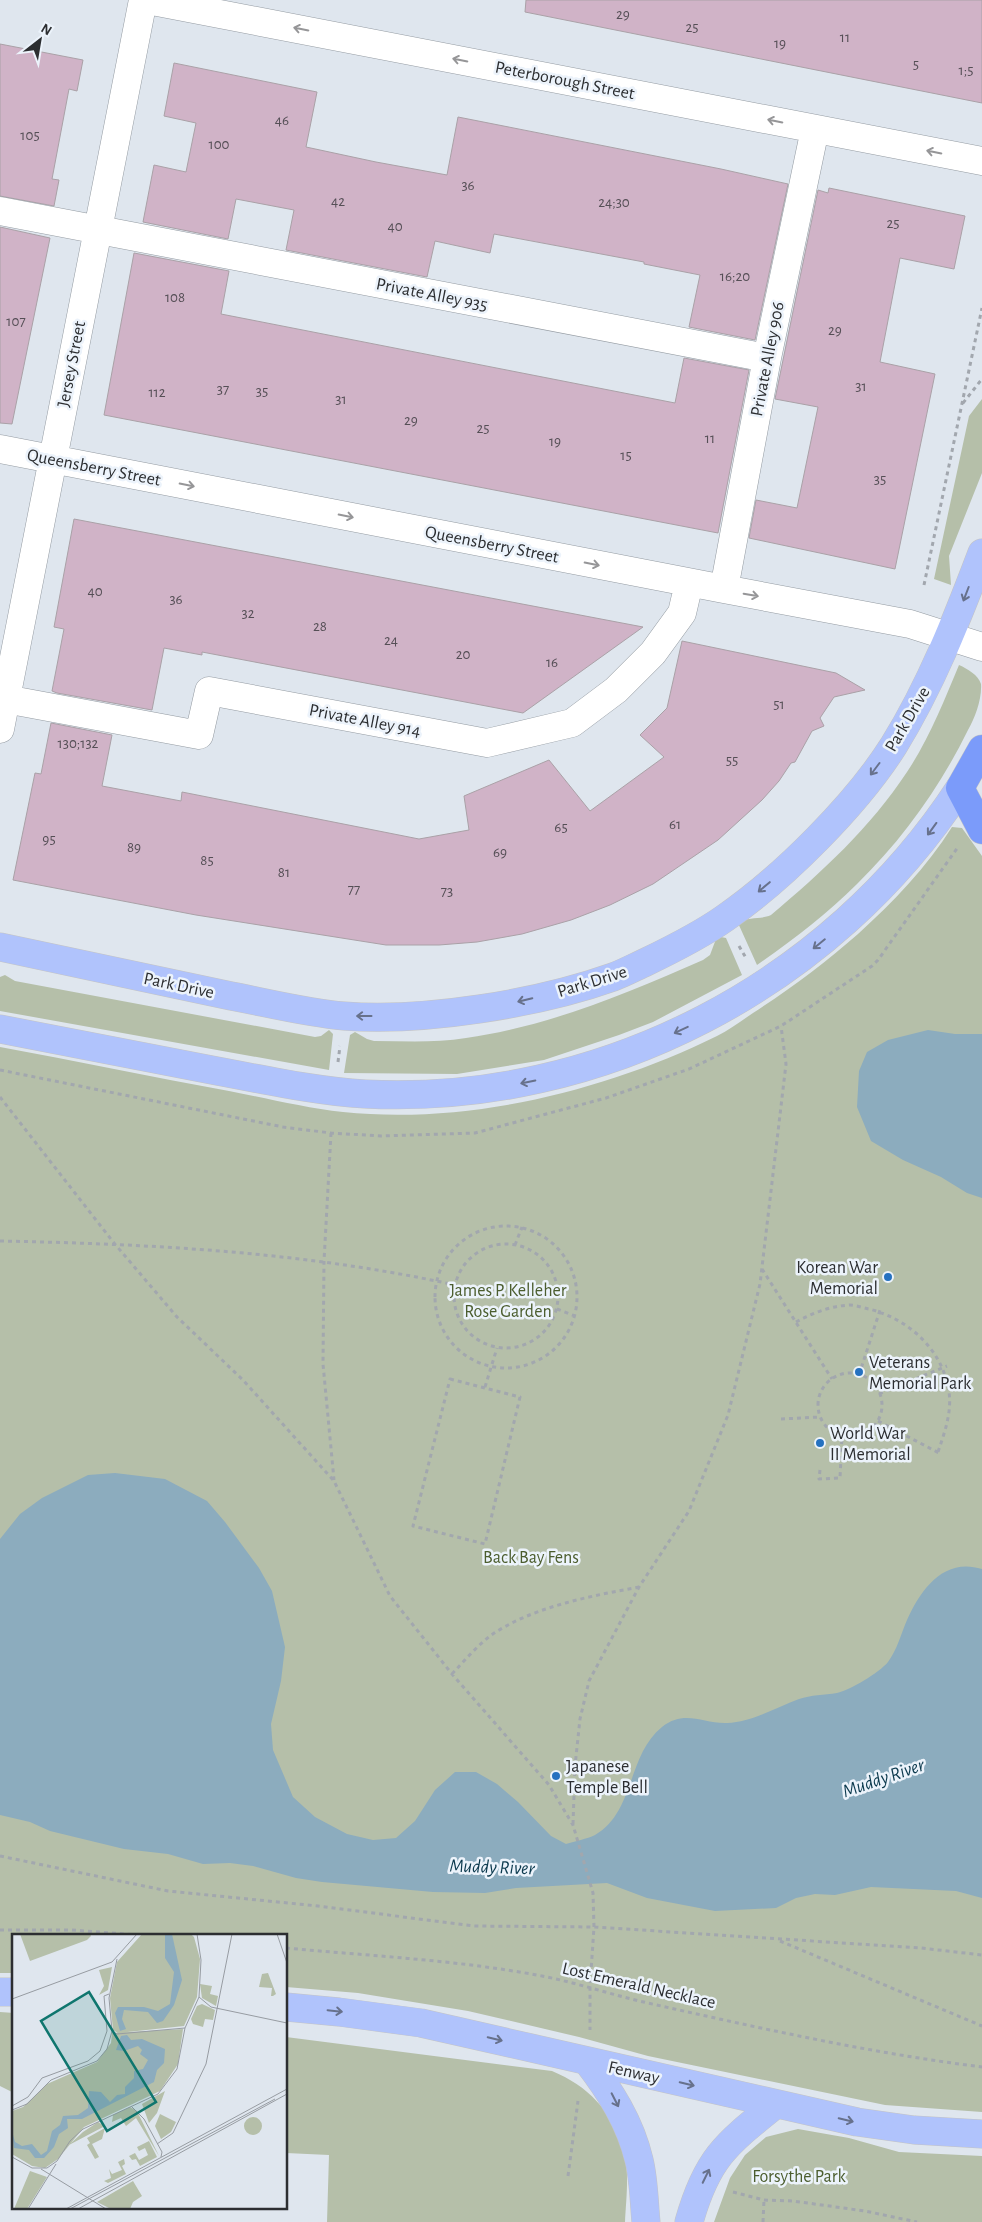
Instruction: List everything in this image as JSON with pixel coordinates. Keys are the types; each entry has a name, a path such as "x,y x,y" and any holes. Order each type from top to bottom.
{"highway":[{"path":"971,836 960,788 982,749"}],"main road":[{"name":"Park Drive","path":"0,947 284,1006 344,1016 437,1013 507,1004 614,977 664,953 725,918 805,849 848,805 893,747 926,687 950,636 982,553"},
{"path":"0,1030 334,1091 424,1094 477,1091 533,1080 614,1058 666,1038 716,1013 768,981 838,929 883,887 930,832 960,788"},
{"name":"Fenway","path":"288,2007 421,2023 589,2050 776,2104 884,2127 941,2133 982,2134"},
{"path":"589,2050 628,2124 640,2161 646,2222"},
{"path":"689,2222 704,2179 719,2154 739,2134 776,2104"}],"street":[{"name":"Jersey Street","path":"0,729 3,698 53,459 143,0"},
{"name":"Peterborough Street","path":"147,0 982,161"},
{"name":"Private Alley 906","path":"724,590 767,358 815,129"},
{"name":"Private Alley 935","path":"0,211 767,358"},
{"name":"Queensberry Street","path":"0,449 724,590 910,624 982,647"},
{"name":"Private Alley 914","path":"3,698 198,735 209,691 487,743 572,723 616,690 653,653 682,613 689,583"}],"path":[{"path":"924,585 982,308"},
{"path":"962,403 982,379"},
{"path":"573,1825 575,1766 580,1719 589,1681 639,1587 689,1511 728,1415 760,1284 786,1064 781,1026 878,960 971,836"},
{"path":"735,938 748,962"},
{"path":"338,1064 341,1037"},
{"path":"0,1097 114,1243 177,1317 243,1380 334,1481 390,1596 452,1674 549,1785 573,1825 593,1893 594,1927 590,1986 589,2050"},
{"path":"331,1133 324,1261 323,1364 334,1481"},
{"path":"515,1245 522,1227"},
{"path":"522,1227 550,1241 564,1256 576,1285 577,1306 575,1316 564,1338 547,1355 525,1365 513,1367 491,1366 466,1355 449,1338 438,1316 436,1304 437,1281 449,1256 469,1237 489,1228 522,1227"},
{"path":"0,1241 114,1243 223,1250 324,1261 455,1285"},
{"path":"515,1245 534,1253 550,1268 558,1288 557,1309 549,1327 535,1340 516,1348 497,1348 477,1340 462,1325 454,1306 455,1285 458,1274 472,1256 492,1246 515,1245"},
{"path":"762,1268 832,1379"},
{"path":"796,1322 817,1310 851,1305 880,1312 905,1323 928,1343 942,1368 949,1393 947,1423 940,1453 878,1421"},
{"path":"859,1375 881,1307"},
{"path":"557,1309 575,1316"},
{"path":"485,1387 497,1348"},
{"path":"879,1394 947,1366"},
{"path":"841,1374 859,1375 872,1382 882,1400 878,1421 871,1429 852,1437 842,1436 833,1432 825,1425 818,1406 819,1396 832,1379 841,1374"},
{"path":"450,1379 485,1387 520,1397 485,1544 413,1526 450,1379"},
{"path":"781,1419 821,1417"},
{"path":"820,1470 819,1478 840,1478 842,1436"},
{"path":"452,1674 491,1636 519,1620 589,1596 639,1587"},
{"path":"0,1856 168,1891 318,1906 474,1926 594,1927 921,1948 982,1955"},
{"path":"0,1930 72,1930 125,1934"},
{"path":"776,1939 982,2026"},
{"name":"Lost Emerald Necklace","path":"288,1948 459,1965 540,1976 590,1986 645,2002 892,2055 982,2067"},
{"path":"568,2176 578,2098"},
{"path":"726,2190 764,2200 793,2200 865,2211 917,2222"},
{"path":"763,2222 764,2200"}],"green space":[{"path":"982,399 982,473 949,556 951,585 934,579 969,416"},
{"path":"959,665 966,668 980,681 979,702 971,725 933,792 905,831 857,884 834,906 757,965 738,923 746,919 771,915 827,866 861,831 907,772 936,720"},
{"name":"Back Bay Fens","path":"952,827 962,828 982,856 982,2112 885,2105 648,2056 579,2037 468,2011 358,1993 288,1987 288,1934 12,1934 12,1973 0,1973 0,1047 343,1112 390,1115 438,1113 487,1108 535,1100 629,1073 674,1056 730,1028 780,995 858,934 909,884"},
{"path":"726,938 742,975 653,1022 619,1035 544,1060 457,1074 344,1073 350,1035 355,1032 374,1041 432,1041 455,1040 527,1026 587,1007 703,960 710,955 716,939"},
{"path":"5,975 15,981 315,1037 321,1036 329,1030 333,1034 329,1070 0,1011 0,977"},
{"path":"0,2012 12,2013 12,2092 0,2086"},
{"path":"288,2037 552,2071 577,2084 587,2092 605,2111 618,2134 626,2165 625,2222 327,2222 329,2155 288,2153"},
{"name":"Forsythe Park","path":"798,2129 849,2138 899,2152 982,2156 982,2222 714,2222 730,2178 745,2155 766,2137"}],"water":[{"path":"928,1030 955,1034 982,1034 982,1198 967,1193 941,1177 903,1160 871,1141 857,1107 859,1071 867,1052 888,1040"},
{"name":"Muddy River","path":"115,1473 165,1479 207,1501 259,1568 272,1591 285,1647 281,1681 271,1724 273,1750 293,1797 315,1817 347,1834 373,1840 396,1838 415,1821 435,1790 455,1772 476,1772 497,1784 518,1802 551,1836 566,1844 595,1835 608,1825 617,1812 625,1798 642,1752 662,1727 678,1719 686,1718 718,1723 746,1720 799,1699 837,1693 849,1688 871,1676 888,1662 919,1597 936,1578 956,1568 968,1566 982,1569 982,1898 956,1891 871,1887 835,1895 815,1894 796,1898 776,1908 715,1911 647,1898 607,1883 516,1888 485,1893 433,1892 322,1882 296,1878 253,1866 230,1863 203,1864 168,1854 124,1849 50,1831 30,1822 0,1815 0,1539 20,1514 42,1498 88,1475"}],"building":[{"path":"526,0 982,0 982,103 525,12"},
{"path":"0,44 83,60 77,91 69,89 52,179 59,180 54,206 0,196"},
{"path":"174,63 317,92 306,147 376,162 447,175 458,117 788,184 755,340 689,327 700,275 644,264 644,262 494,234 490,253 435,241 427,277 286,250 294,210 236,199 228,239 143,222 154,165 186,172 196,123 164,116"},
{"path":"829,188 965,216 954,269 900,258 880,362 935,374 895,569 749,538 756,500 797,508 818,407 775,399 818,190 828,193"},
{"path":"0,227 50,238 12,424 0,423"},
{"path":"134,253 229,271 221,314 675,403 684,358 749,370 718,533 104,415"},
{"path":"74,519 643,627 523,713 202,652 202,655 164,648 152,710 57,693 52,691 64,629 54,627"},
{"path":"682,641 836,673 865,690 834,697 820,718 824,726 812,731 795,762 791,763 779,781 762,800 718,840 653,884 610,905 571,920 522,934 477,942 439,945 386,945 196,915 13,880 35,773 41,774 51,723 112,735 102,786 181,801 182,792 419,839 469,830 464,796 549,760 590,811 664,757 640,735 667,708"}],"place":[{"name":"Korean War Memorial","path":"888,1277"},
{"name":"Veterans Memorial Park","path":"859,1372"},
{"name":"World War II Memorial","path":"820,1443"},
{"name":"Japanese Temple Bell","path":"556,1776"}],"park label":[{"name":"James P. Kelleher Rose Garden","path":"508,1300"}]}
